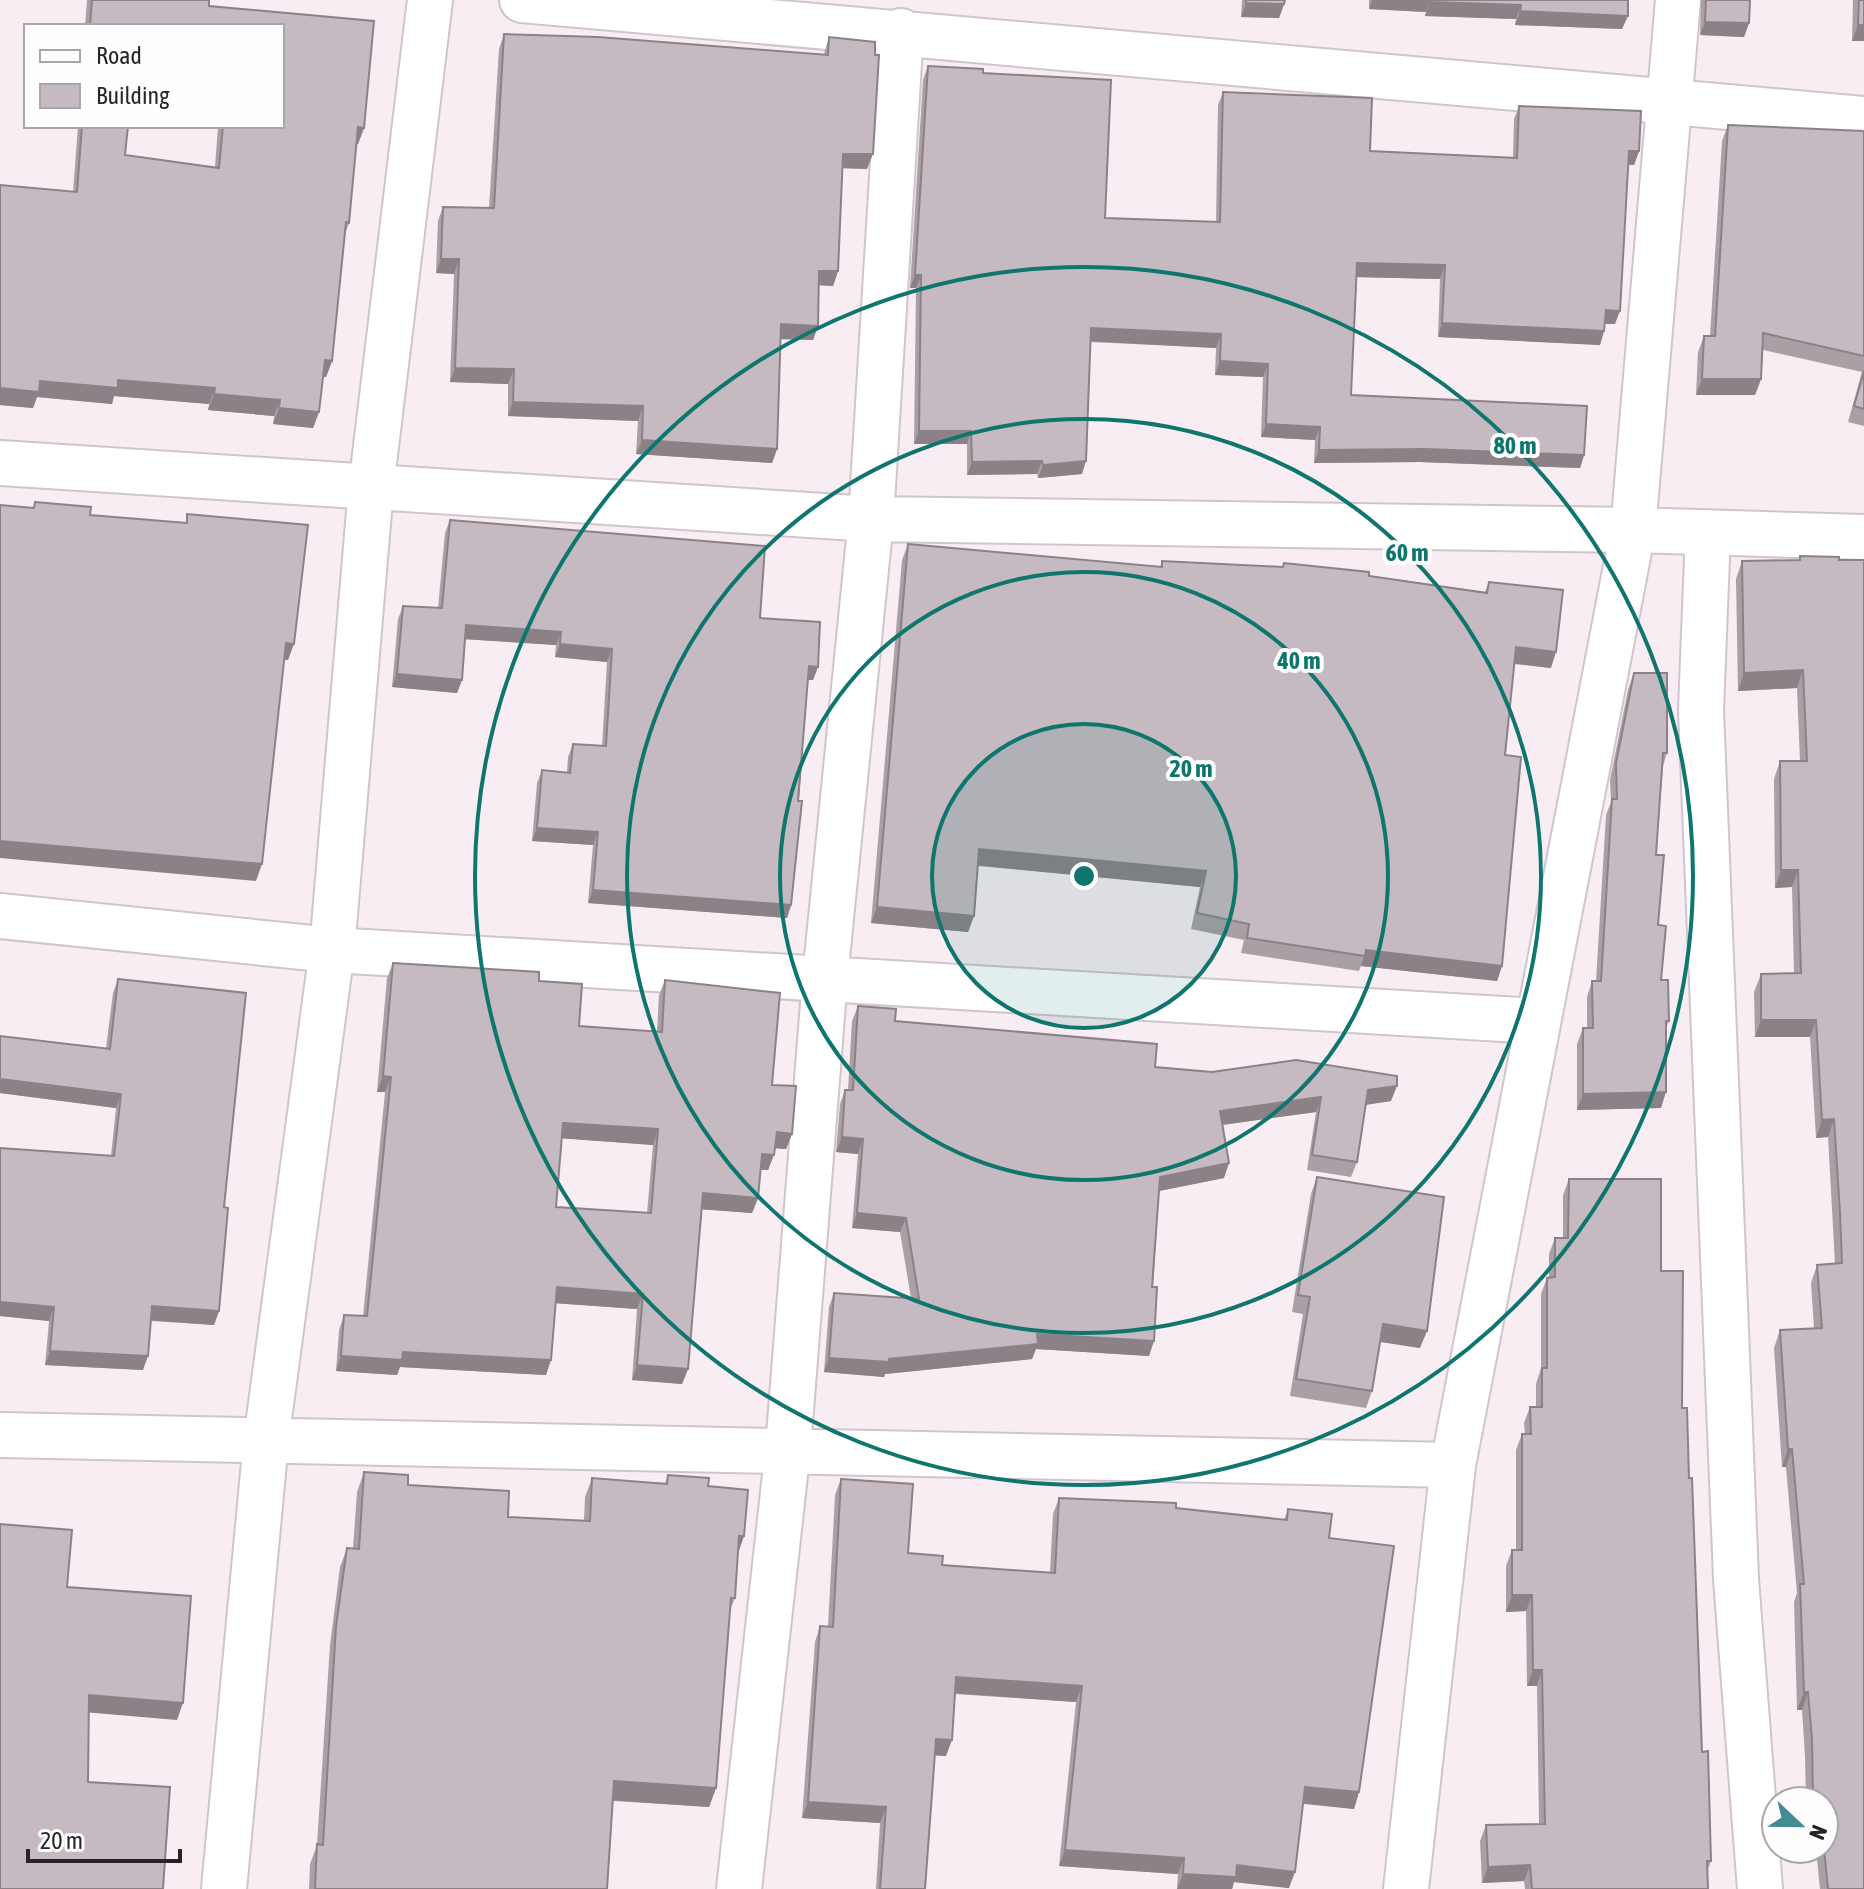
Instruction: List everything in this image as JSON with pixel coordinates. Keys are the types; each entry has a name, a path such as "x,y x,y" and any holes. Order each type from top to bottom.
{"street":[{"path":"224,1889 266,1441 332,950 371,488 430,0"},
{"path":"522,0 901,31 1864,119"},
{"path":"1406,1889 1453,1465 1633,530 1678,0"},
{"path":"739,1889 788,1448 825,978 871,519 901,31"},
{"path":"0,463 871,519 1633,530 1864,537"},
{"path":"1708,532 1702,742 1736,1579 1760,1889"},
{"path":"0,916 332,950 1537,1021"},
{"path":"0,1435 788,1448 1453,1465"}],"building":[{"path":"92,0 209,0 209,6 374,21 364,128 358,127 332,361 325,360 319,412 279,408 280,400 214,394 215,388 118,380 118,388 40,381 39,392 0,388 0,185 77,192 82,128 128,128 125,155 219,168 223,128 284,128 284,24 90,24"},
{"path":"1246,0 1285,0 1284,4 1246,3"},
{"path":"1431,0 1628,0 1628,16 1520,11 1521,5"},
{"path":"1706,0 1750,0 1749,23 1705,22"},
{"path":"1859,0 1864,0 1864,25 1858,25"},
{"path":"504,34 598,37 828,55 829,37 875,42 875,55 879,55 873,154 843,154 838,271 819,271 818,326 781,324 777,449 642,440 643,406 513,402 514,369 455,368 459,259 441,259 443,207 494,208"},
{"path":"928,66 983,69 983,73 1111,80 1105,218 1220,222 1223,92 1372,98 1370,151 1517,158 1519,106 1641,111 1639,151 1629,151 1620,311 1606,310 1604,331 1442,323 1445,265 1357,263 1351,395 1587,406 1584,455 1425,449 1319,450 1320,427 1266,424 1268,364 1220,361 1221,334 1091,328 1086,461 1043,465 1042,461 972,462 971,431 919,431 921,275 915,275"},
{"path":"1728,125 1864,131 1864,356 1763,333 1761,379 1702,379 1704,336 1715,336"},
{"path":"1864,371 1864,409 1854,406"},
{"path":"35,502 91,507 90,515 187,523 187,514 308,525 294,644 286,643 262,864 0,841 0,505 34,508"},
{"path":"450,520 765,546 760,618 820,622 818,667 809,666 798,801 802,801 791,905 593,890 598,832 537,828 542,770 570,773 573,744 606,746 612,649 560,644 561,632 466,625 462,680 397,674 403,606 442,608"},
{"path":"908,544 1162,567 1162,561 1283,567 1284,563 1369,572 1369,576 1487,593 1489,582 1563,590 1556,652 1516,647 1505,755 1521,757 1502,966 1366,950 1365,956 1247,938 1249,924 1197,913 1206,871 979,849 974,916 877,907"},
{"path":"1800,556 1864,560 1864,1889 1828,1889 1826,1865 1840,1865 1840,1785 1813,1785 1808,1692 1804,1692 1800,1584 1804,1584 1792,1449 1788,1449 1780,1330 1822,1328 1817,1265 1842,1263 1834,1119 1822,1120 1816,1020 1761,1020 1761,974 1801,973 1798,870 1781,870 1780,761 1807,761 1803,670 1744,673 1742,561 1800,560"},
{"path":"1634,673 1667,673 1667,753 1663,753 1656,855 1664,855 1658,925 1666,926 1661,980 1668,980 1666,1092 1583,1094 1583,1028 1593,1028 1592,981 1601,981 1612,799 1617,799 1616,763"},
{"path":"393,963 539,972 539,981 582,984 579,1026 662,1032 665,980 780,993 772,1085 796,1086 792,1134 777,1132 774,1155 762,1154 758,1198 703,1193 688,1369 637,1365 643,1294 557,1287 551,1360 403,1352 402,1360 341,1356 344,1315 367,1316 391,1077 383,1076","holes":["563,1123 658,1129 651,1213 556,1207"]},
{"path":"118,979 246,993 224,1207 228,1208 219,1311 152,1306 148,1356 50,1351 54,1307 0,1302 0,1148 114,1156 121,1094 0,1079 0,1036 110,1049"},
{"path":"858,1006 896,1009 895,1021 1157,1044 1155,1067 1212,1072 1296,1060 1397,1076 1397,1086 1368,1090 1357,1162 1312,1155 1321,1097 1220,1111 1229,1163 1160,1177 1152,1287 1157,1287 1154,1341 1037,1334 1038,1344 889,1359 889,1362 829,1358 834,1293 919,1299 906,1218 857,1213 863,1139 842,1137 845,1090 853,1090"},
{"path":"1317,1177 1444,1197 1427,1331 1383,1324 1372,1391 1296,1379 1310,1297 1298,1295"},
{"path":"1569,1179 1661,1179 1661,1271 1683,1271 1682,1408 1687,1408 1689,1478 1692,1478 1702,1752 1708,1751 1711,1861 1707,1861 1708,1889 1532,1889 1530,1865 1488,1867 1486,1825 1545,1824 1542,1670 1533,1670 1532,1595 1512,1595 1512,1550 1522,1550 1522,1434 1531,1434 1530,1407 1542,1407 1542,1368 1547,1368 1547,1278 1555,1277 1555,1238 1568,1238"},
{"path":"364,1472 408,1475 408,1485 509,1491 508,1517 590,1521 592,1478 667,1484 668,1475 709,1478 708,1486 748,1490 744,1536 739,1536 735,1598 731,1598 716,1788 614,1781 607,1889 315,1889 317,1844 323,1845 336,1626 347,1548 359,1549"},
{"path":"841,1479 913,1484 908,1553 943,1556 942,1565 1055,1573 1059,1498 1176,1503 1176,1508 1287,1520 1288,1509 1332,1514 1329,1538 1394,1546 1359,1792 1305,1787 1295,1872 1237,1865 1236,1877 1183,1874 1184,1858 1065,1850 1082,1686 956,1677 952,1740 936,1739 925,1889 880,1889 886,1807 808,1802 820,1626 833,1627"},
{"path":"0,1524 72,1530 67,1587 191,1596 183,1703 89,1695 88,1782 170,1787 163,1889 0,1889"}]}
